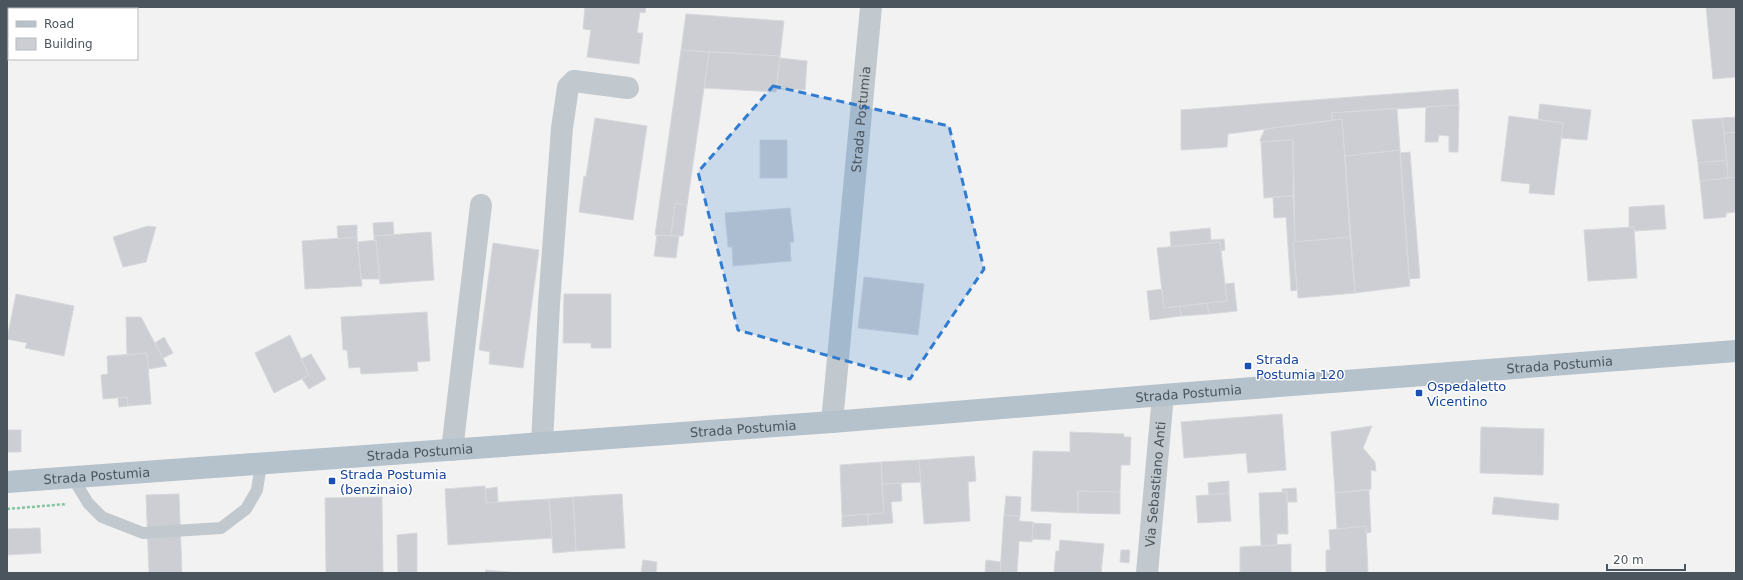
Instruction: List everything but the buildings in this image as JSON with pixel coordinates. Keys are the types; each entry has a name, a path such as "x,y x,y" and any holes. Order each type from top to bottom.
{"main road":[{"name":"Strada Postumia","path":"7,482 832,422 1736,351"}],"street":[{"name":"Strada Postumia","path":"832,422 871,7"},
{"path":"542,443 555,213 562,128 568,87 574,81 628,88"},
{"path":"452,450 481,205"},
{"name":"Via Sebastiano Anti","path":"1147,573 1163,395"}],"lane":[{"path":"73,478 88,503 102,517 142,533 221,528 246,509 257,490 261,464"}],"highlighted area":[{"path":"773,86 949,126 984,269 910,379 738,330 698,172"}],"place":[{"name":"Strada Postumia 120","path":"1248,366"},
{"name":"Ospedaletto Vicentino","path":"1419,393"},
{"name":"Strada Postumia (benzinaio)","path":"332,481"}]}
